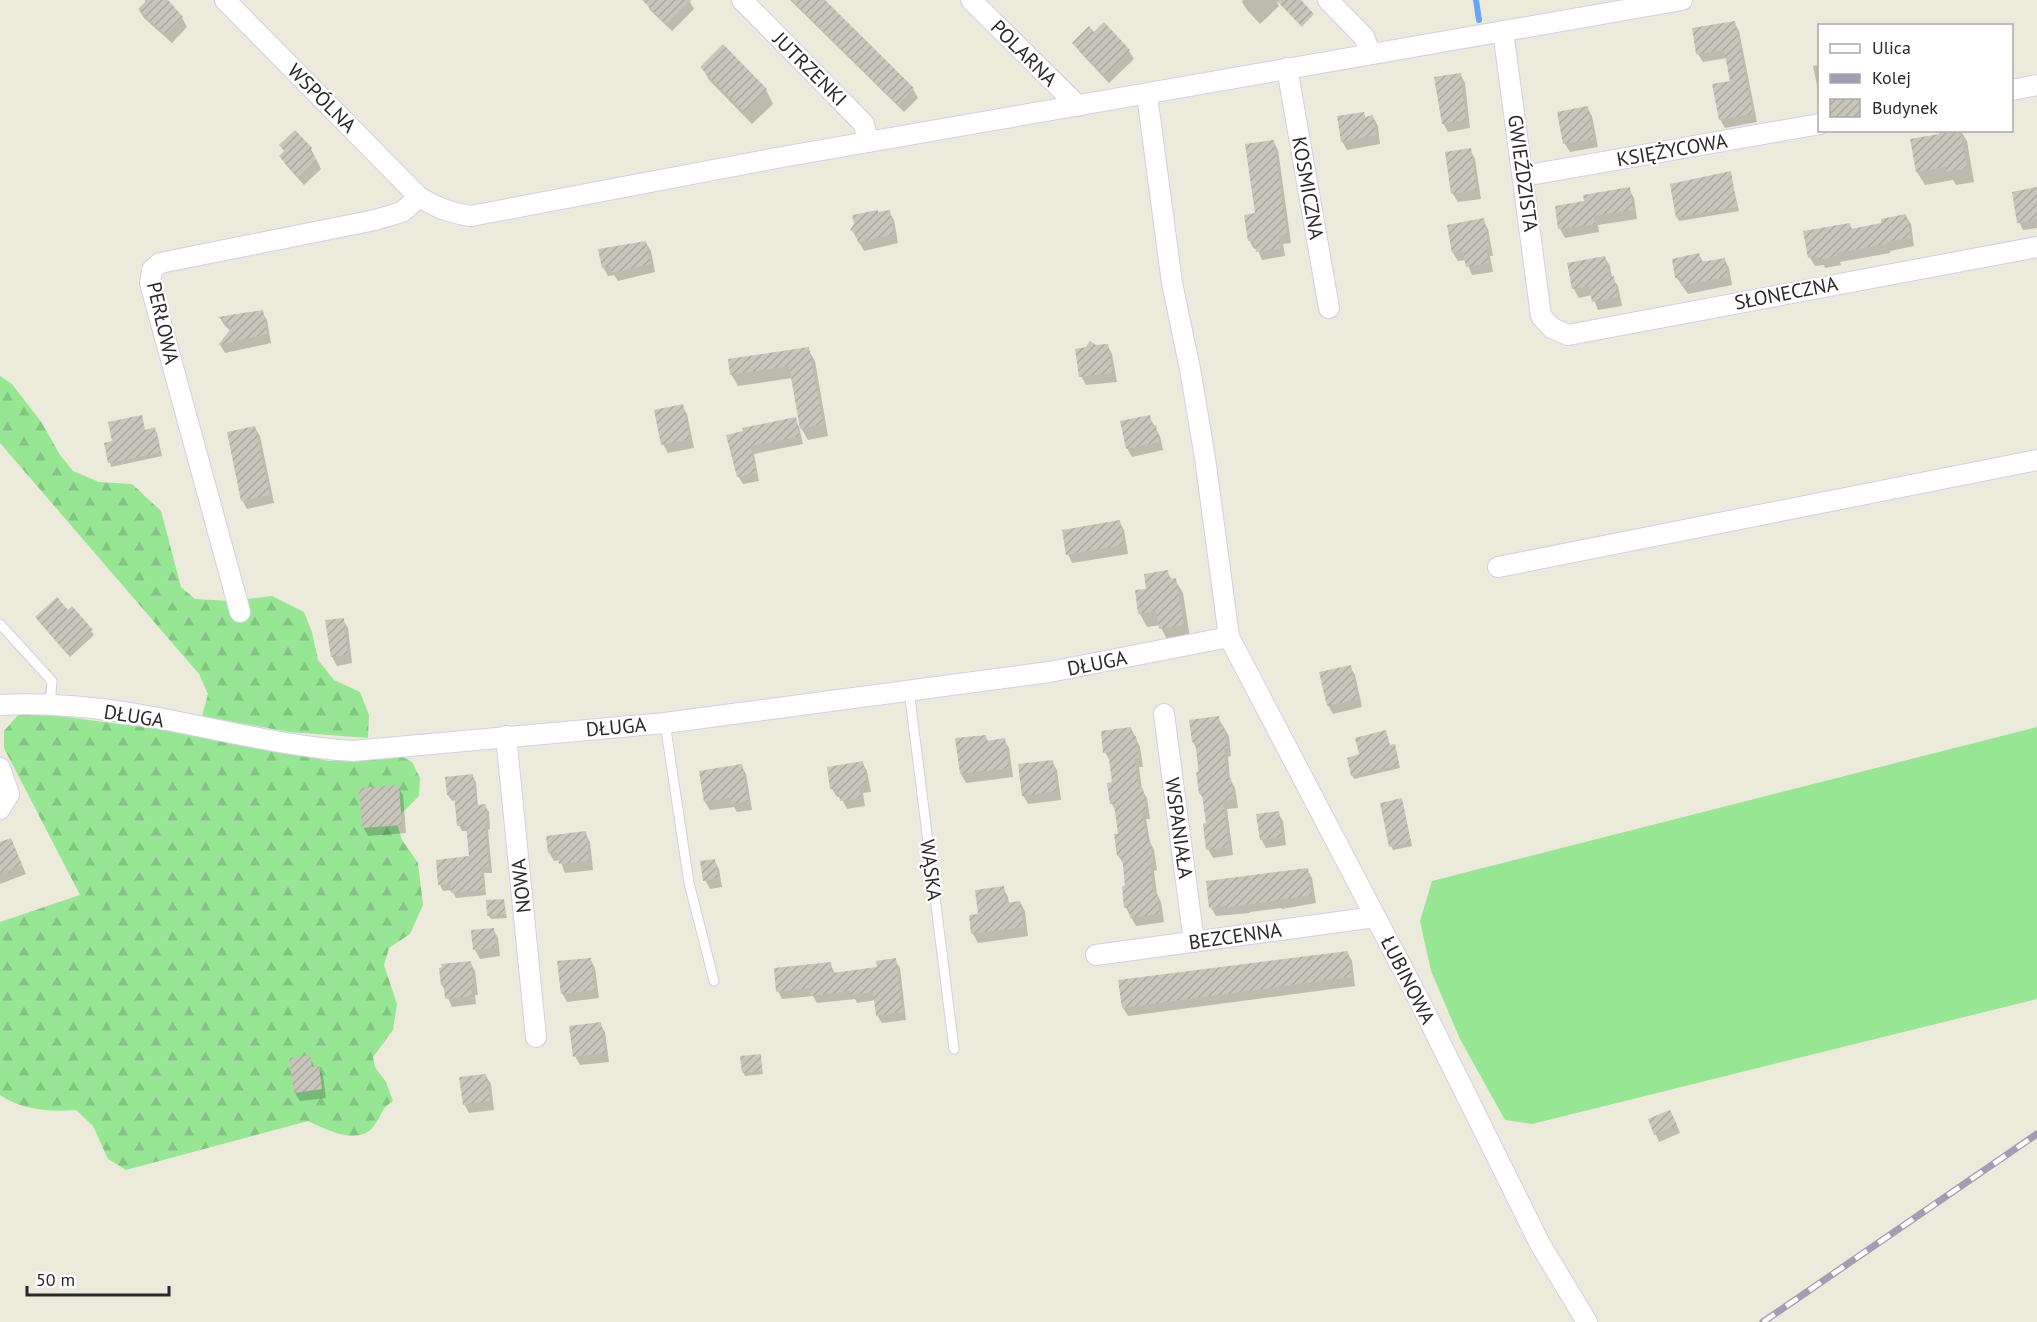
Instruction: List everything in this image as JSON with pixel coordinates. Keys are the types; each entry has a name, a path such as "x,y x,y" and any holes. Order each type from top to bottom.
{"street":[{"name":"WSPÓLNA","path":"225,0 419,197 452,214 471,216 868,142 1682,0"},
{"name":"JUTRZENKI","path":"742,0 864,124 868,142"},
{"name":"POLARNA","path":"971,0 1078,106"},
{"path":"1328,0 1364,37 1371,54"},
{"name":"GWIEŹDZISTA","path":"1503,31 1541,316"},
{"name":"KOSMICZNA","path":"1287,68 1329,308"},
{"path":"2013,90 2037,85"},
{"path":"1147,95 1172,283 1204,447 1229,637"},
{"name":"KSIĘŻYCOWA","path":"1524,176 1818,124"},
{"name":"PERŁOWA","path":"240,612 150,283 152,270 160,263 375,220 402,212 419,197"},
{"name":"SŁONECZNA","path":"1541,316 1552,328 1568,335 2037,247"},
{"path":"1498,567 2037,460"},
{"name":"DŁUGA","path":"0,705 50,706 122,712 314,748 353,751 665,723 1049,672 1229,637"},
{"name":"ŁUBINOWA","path":"1229,637 1375,916 1540,1244 1587,1322"},
{"name":"WSPANIAŁA","path":"1164,714 1194,942"},
{"name":"NOWA","path":"506,736 536,1036"},
{"path":"0,768 9,794 0,809"},
{"name":"BEZCENNA","path":"1096,955 1375,916"}],"lane":[{"path":"0,624 52,681 50,706"},
{"name":"WĄSKA","path":"909,690 954,1049"},
{"path":"665,723 689,883 714,981"}],"green space":[{"path":"0,376 12,384 42,423 60,455 73,471 99,482 132,484 161,511 181,587 195,599 230,601 272,596 304,612 312,632 318,660 334,680 360,692 369,715 368,738 289,732 202,716 208,694 199,674 0,443"},
{"path":"36,713 188,733 329,761 401,756 412,762 420,778 419,796 401,814 397,824 402,840 418,863 423,905 410,934 389,948 384,965 397,1004 393,1030 373,1057 375,1067 386,1082 393,1101 384,1109 370,1130 353,1136 343,1135 308,1121 126,1170 108,1159 93,1126 76,1110 36,1109 17,1104 0,1095 0,922 80,895 4,748 4,731 18,715"},
{"path":"2037,727 2037,999 1532,1124 1505,1120 1460,1039 1431,971 1420,921 1432,881"}],"building":[{"path":"147,0 168,0 183,17 166,35 138,9"},
{"path":"642,0 690,0 666,24"},
{"path":"792,0 825,0 914,88 898,105"},
{"path":"1276,0 1301,0 1314,14 1302,27"},
{"path":"1735,21 1753,114 1719,120 1712,84 1730,81 1724,50 1696,54 1692,28"},
{"path":"1104,22 1130,50 1104,75 1072,43 1089,26 1094,32"},
{"path":"723,44 767,89 744,112 700,67"},
{"path":"1461,73 1466,120 1442,124 1434,77"},
{"path":"1588,106 1594,139 1563,144 1557,112"},
{"path":"1364,112 1365,117 1373,115 1376,135 1341,142 1337,116"},
{"path":"295,130 312,148 309,151 317,160 298,177 279,156 284,151 279,145"},
{"path":"1939,132 1960,132 1967,168 1946,172 1946,167 1916,172 1910,139 1939,134"},
{"path":"1274,140 1287,235 1279,236 1281,248 1256,252 1254,240 1248,241 1244,215 1255,213 1245,144"},
{"path":"1471,148 1477,190 1451,194 1445,152"},
{"path":"1731,171 1737,207 1676,218 1670,184"},
{"path":"1630,187 1633,210 1594,216 1595,224 1558,229 1555,206 1584,201 1583,195"},
{"path":"2037,187 2037,219 2017,223 2012,192"},
{"path":"878,210 878,212 890,210 894,234 858,243 856,234 850,230 854,224 852,215"},
{"path":"1906,214 1911,238 1837,253 1837,256 1819,260 1819,257 1808,258 1803,231 1850,223 1851,229 1881,223 1881,219"},
{"path":"1484,218 1489,263 1466,267 1463,251 1452,253 1447,225"},
{"path":"646,241 651,264 612,273 610,266 602,268 598,249"},
{"path":"1699,253 1701,262 1725,258 1728,277 1682,285 1680,277 1675,278 1672,259"},
{"path":"1605,256 1609,277 1614,276 1618,297 1592,302 1589,286 1572,289 1567,263"},
{"path":"263,310 267,334 218,345 232,327 218,317"},
{"path":"1090,341 1096,345 1108,344 1113,373 1079,377 1075,349 1086,347"},
{"path":"809,347 823,424 800,429 789,366 730,375 728,359"},
{"path":"683,404 690,439 661,445 654,410"},
{"path":"142,415 145,430 155,427 160,453 108,463 104,443 112,441 108,422"},
{"path":"1150,415 1152,426 1156,425 1159,442 1126,449 1120,421"},
{"path":"796,417 800,436 751,446 756,473 737,477 726,435 743,431 742,428"},
{"path":"255,426 270,495 241,501 227,432"},
{"path":"1120,520 1124,545 1066,555 1062,530"},
{"path":"1168,570 1169,579 1176,578 1184,625 1159,629 1156,611 1138,614 1135,590 1146,589 1144,574"},
{"path":"57,597 68,610 72,606 93,630 67,654 35,617"},
{"path":"344,618 348,655 331,657 325,620"},
{"path":"1351,665 1358,699 1327,706 1319,672"},
{"path":"1219,716 1220,727 1224,726 1227,748 1224,748 1227,778 1231,778 1234,799 1223,801 1229,847 1206,850 1203,824 1206,823 1196,772 1199,772 1195,742 1192,742 1189,720"},
{"path":"1131,727 1133,737 1136,736 1139,758 1135,759 1139,789 1143,788 1146,810 1142,811 1153,862 1150,862 1153,892 1157,892 1160,914 1130,918 1129,908 1124,908 1122,886 1125,886 1122,856 1117,856 1114,834 1118,834 1114,804 1110,804 1107,783 1112,782 1108,752 1103,753 1101,731"},
{"path":"1386,730 1390,745 1395,744 1399,765 1351,776 1347,758 1359,754 1355,738"},
{"path":"986,735 987,741 1005,738 1009,768 960,774 955,738"},
{"path":"1053,760 1057,791 1022,796 1018,764"},
{"path":"863,761 867,783 859,785 861,798 840,801 838,788 830,789 827,767"},
{"path":"742,764 748,801 731,804 730,798 704,802 699,771"},
{"path":"473,774 476,805 486,804 487,824 485,824 489,867 482,868 484,890 451,893 450,884 438,885 436,860 469,856 466,825 457,826 454,795 447,795 445,777"},
{"path":"399,785 402,825 362,828 359,788"},
{"path":"1402,798 1411,842 1389,847 1380,803"},
{"path":"1279,811 1282,837 1260,840 1256,814"},
{"path":"586,831 589,861 559,864 557,852 548,853 546,836"},
{"path":"11,838 22,865 0,873 0,842"},
{"path":"715,859 718,878 703,881 700,861"},
{"path":"1308,868 1312,895 1225,908 1225,906 1209,908 1206,881"},
{"path":"1004,886 1006,903 1020,901 1024,927 971,934 969,915 978,914 975,890"},
{"path":"504,899 506,914 487,916 486,900"},
{"path":"494,928 496,948 473,950 471,930"},
{"path":"1348,951 1352,977 1122,1008 1118,980"},
{"path":"591,958 595,990 561,994 557,961"},
{"path":"896,958 903,1012 876,1016 873,992 851,995 850,991 811,996 810,988 776,992 774,968 831,962 832,973 877,967 876,961"},
{"path":"471,961 474,986 471,987 472,996 445,999 439,968 442,967 441,964"},
{"path":"601,1022 605,1053 573,1057 569,1026"},
{"path":"761,1054 762,1071 742,1073 740,1056"},
{"path":"310,1055 312,1067 319,1066 322,1089 294,1093 289,1058"},
{"path":"486,1074 490,1101 463,1105 459,1077"},
{"path":"1670,1110 1677,1125 1654,1135 1648,1119"}],"waterway":[{"path":"1476,0 1479,20"}],"railway":[{"path":"1763,1322 2037,1134"}]}
